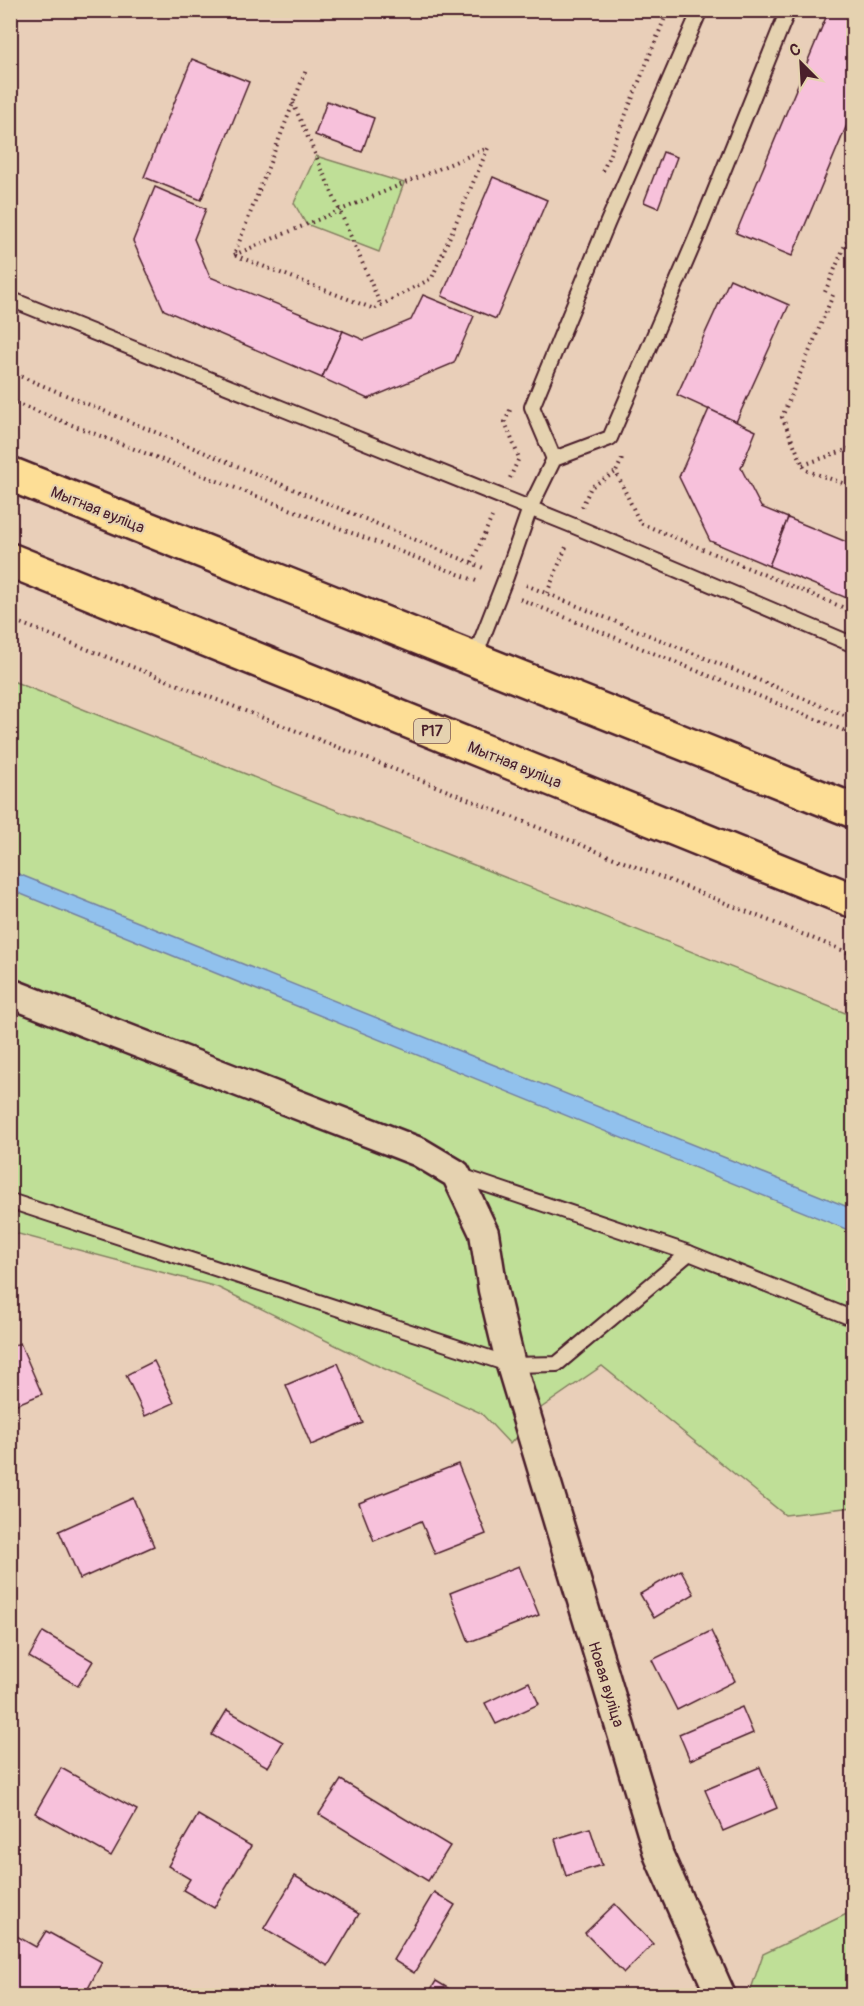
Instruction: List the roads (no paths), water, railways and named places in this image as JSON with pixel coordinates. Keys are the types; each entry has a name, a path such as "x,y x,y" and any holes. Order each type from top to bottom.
{"highway":[{"name":"Мытная вуліца","path":"10,474 854,811"},
{"name":"Мытная вуліца","path":"10,560 854,901"}],"street":[{"path":"10,993 419,1152 456,1174"},
{"name":"Новая вуліца","path":"456,1174 484,1233 493,1290 511,1365 659,1856 721,1995"}],"lane":[{"path":"554,459 532,407 607,224 700,10"},
{"path":"474,659 530,508 554,459 610,438 696,238 788,10"},
{"path":"10,299 530,508 854,645"},
{"path":"456,1174 689,1253 854,1319"},
{"path":"10,1201 511,1365 557,1364 689,1253"}],"water":[{"path":"11,871 853,1209 853,1232 11,890"}]}
